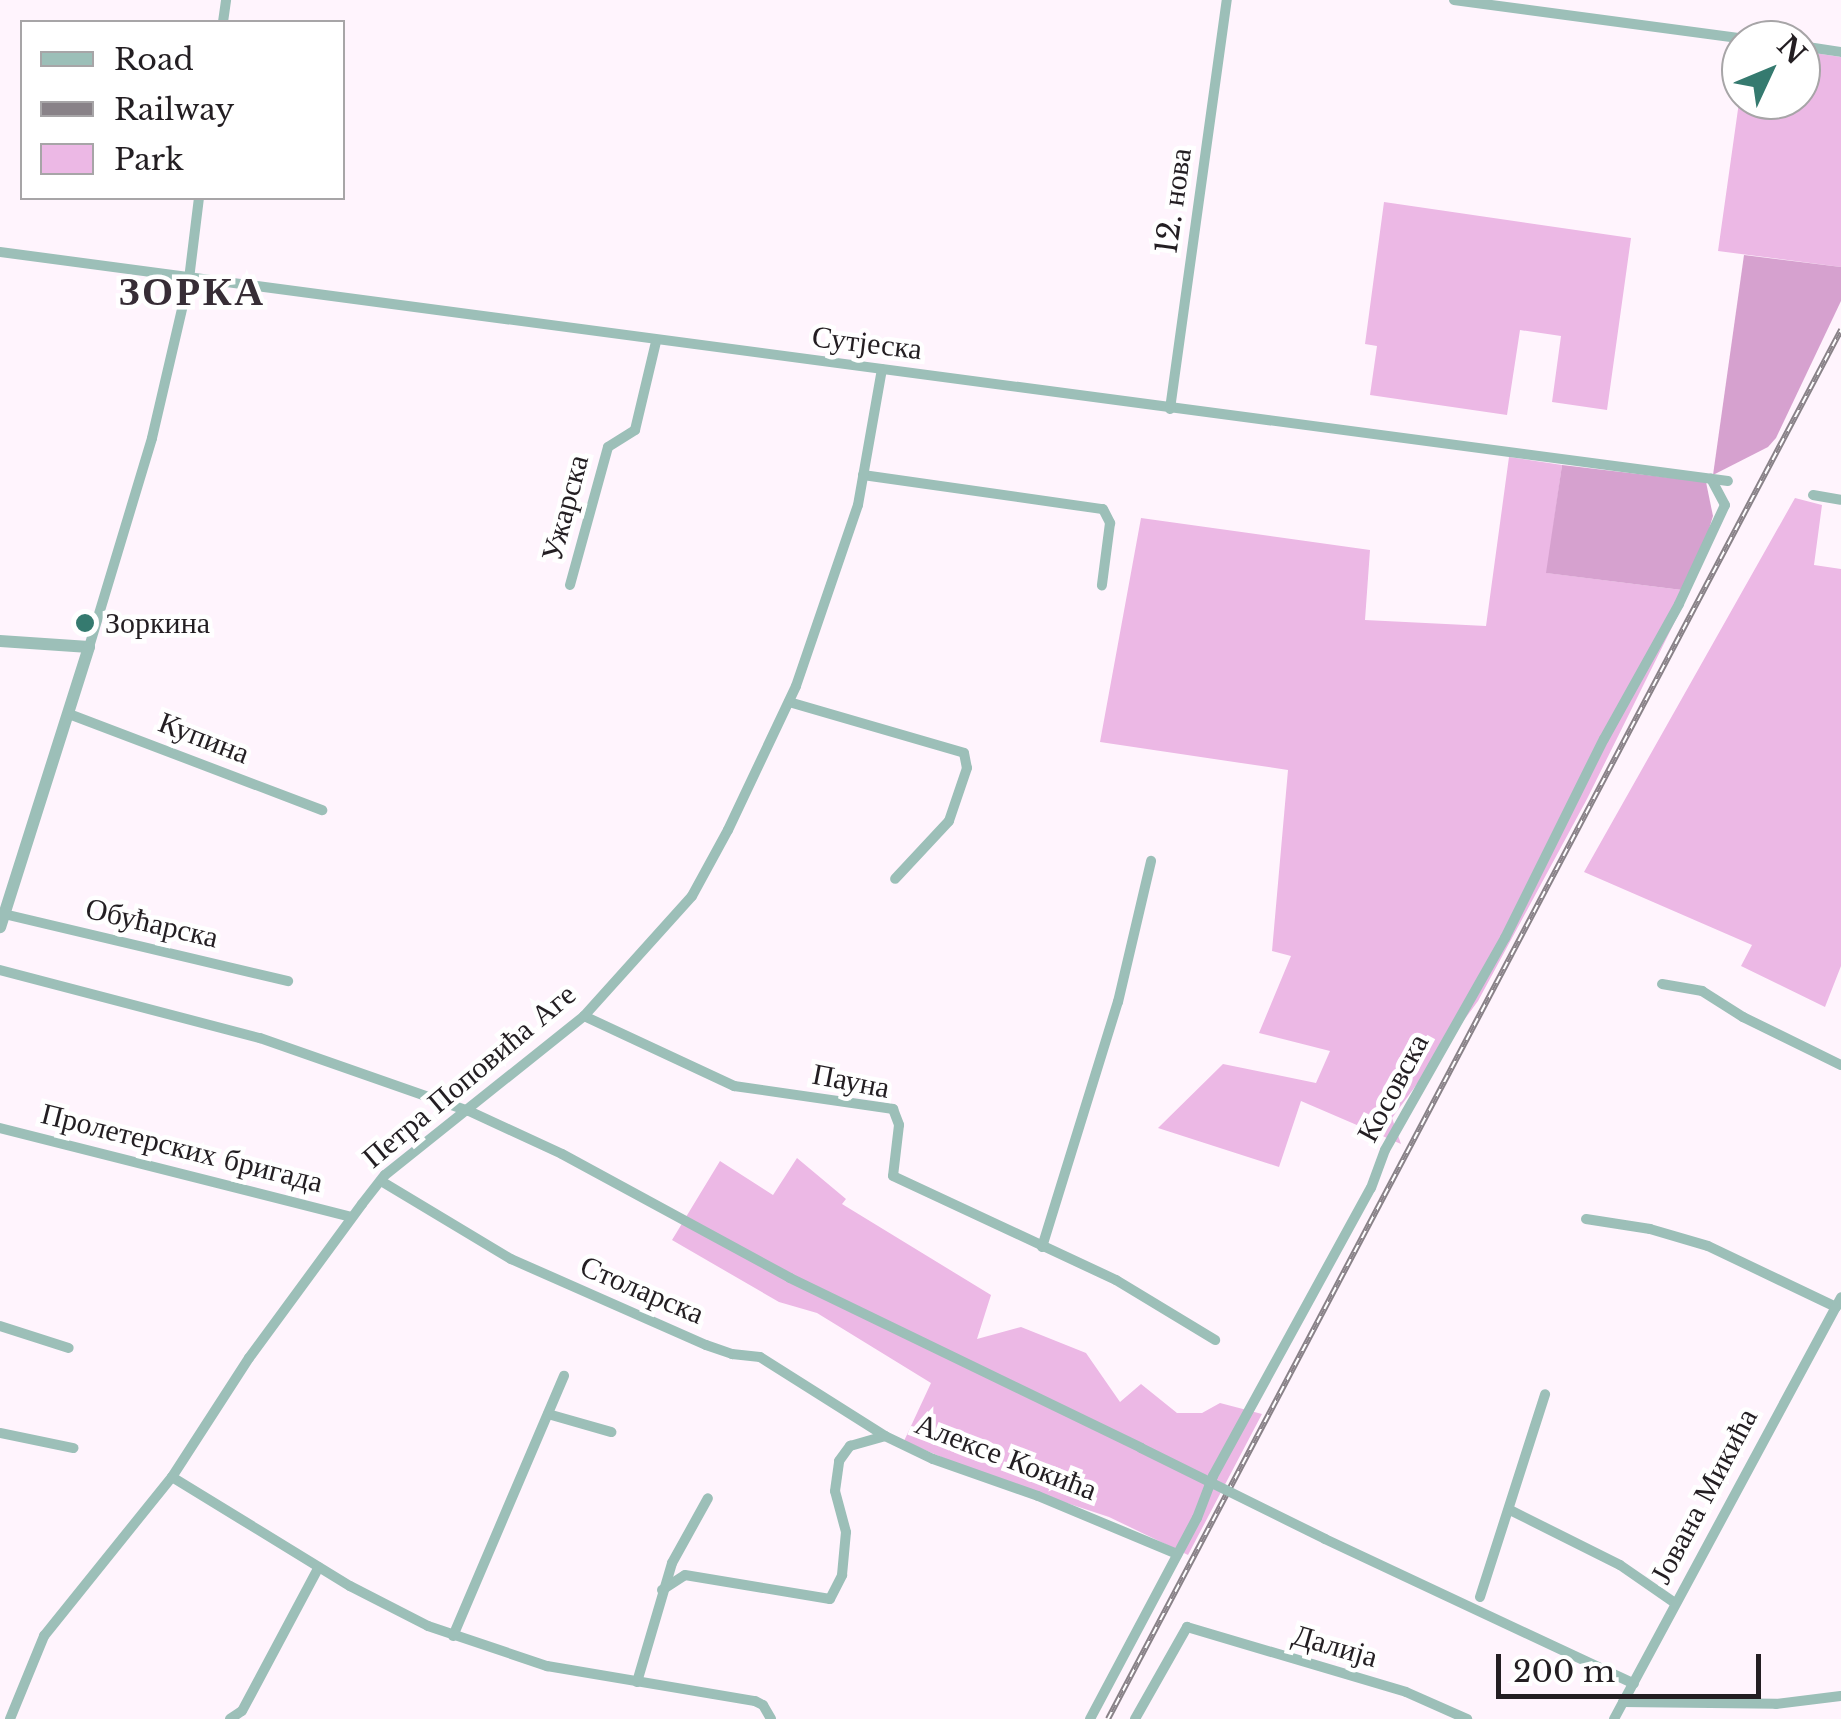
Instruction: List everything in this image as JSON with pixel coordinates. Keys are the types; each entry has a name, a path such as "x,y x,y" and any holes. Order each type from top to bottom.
{"street":[{"name":"12. нова","path":"1170,409 1227,0"},
{"path":"1454,0 1721,36"},
{"path":"2,920 5,897 69,714 152,438 189,278 200,200"},
{"name":"Сутјеска","path":"0,252 1728,482"},
{"name":"Ужарска","path":"570,585 608,448 635,430 656,342"},
{"name":"Петра Поповића Аге","path":"10,1719 44,1636 172,1476 249,1358 381,1181 584,1016 692,896 789,702 858,505 882,369"},
{"path":"863,476 1105,510 1110,523 1102,585"},
{"name":"Косовска","path":"1090,1719 1177,1554 1213,1476 1372,1188 1385,1150 1505,938 1604,738 1679,604 1725,505 1711,478"},
{"path":"1812,495 1841,500"},
{"path":"0,641 89,647"},
{"path":"789,702 940,743 966,756 966,768 949,821 895,879"},
{"name":"Купина","path":"69,714 322,810"},
{"path":"1042,1247 1118,1002 1151,861"},
{"name":"Обућарска","path":"2,920 288,981"},
{"path":"0,970 260,1038 469,1111 562,1154 790,1278 1325,1539 1634,1684"},
{"path":"1662,984 1702,991 1743,1018 1841,1065"},
{"name":"Пауна","path":"584,1016 734,1086 894,1109 899,1124 893,1176 1116,1280 1215,1340"},
{"name":"Пролетерских бригада","path":"0,1128 352,1218"},
{"name":"Столарска","path":"381,1181 511,1259 706,1344 732,1354 760,1357 884,1436"},
{"path":"1586,1219 1650,1229 1708,1246 1838,1302"},
{"name":"Јована Микића","path":"1614,1719 1838,1302"},
{"path":"0,1326 69,1348"},
{"path":"453,1636 564,1376"},
{"path":"1480,1597 1546,1394"},
{"path":"548,1414 611,1432"},
{"path":"0,1433 73,1448"},
{"name":"Алексе Кокића","path":"662,1590 685,1575 830,1599 842,1575 846,1532 835,1491 839,1461 850,1446 884,1436 933,1460 1038,1496 1177,1554"},
{"path":"172,1476 394,1610 453,1636 546,1666 755,1701 769,1711 771,1719"},
{"path":"637,1682 662,1590 708,1498"},
{"path":"1510,1510 1620,1565 1675,1603"},
{"path":"230,1719 242,1711 319,1567"},
{"name":"Далија","path":"1135,1719 1188,1627 1406,1692 1467,1719"},
{"path":"1624,1702 1776,1704 1841,1696"}],"green space":[{"path":"1821,54 1841,57 1841,267 1718,251 1736,120 1821,120"},
{"path":"1384,202 1631,238 1607,410 1552,402 1561,336 1520,330 1507,415 1370,395 1377,346 1365,344"},
{"path":"1509,457 1562,465 1547,573 1690,591 1587,799 1478,1001 1392,1118 1401,1144 1301,1101 1279,1167 1158,1128 1223,1064 1316,1083 1330,1051 1259,1033 1291,956 1272,951 1288,770 1100,742 1141,518 1370,550 1365,620 1486,626"},
{"path":"1795,498 1822,505 1814,565 1841,569 1841,966 1825,1007 1741,966 1752,945 1584,872"},
{"path":"797,1158 846,1199 842,1204 991,1295 977,1339 1021,1327 1086,1353 1120,1402 1141,1384 1177,1413 1202,1413 1220,1403 1262,1414 1188,1555 1109,1517 988,1477 904,1441 931,1383 817,1313 779,1302 672,1240 720,1161 773,1195"}],"shaded area":[{"path":"1744,255 1841,267 1841,301 1776,438 1768,447 1713,475"},
{"path":"1562,465 1706,482 1713,516 1690,591 1546,573"}],"railway":[{"path":"1108,1719 1841,330"}],"place":[{"name":"Зоркина","path":"85,623"}],"district":[{"name":"ЗОРКА","path":"192,291"}]}
